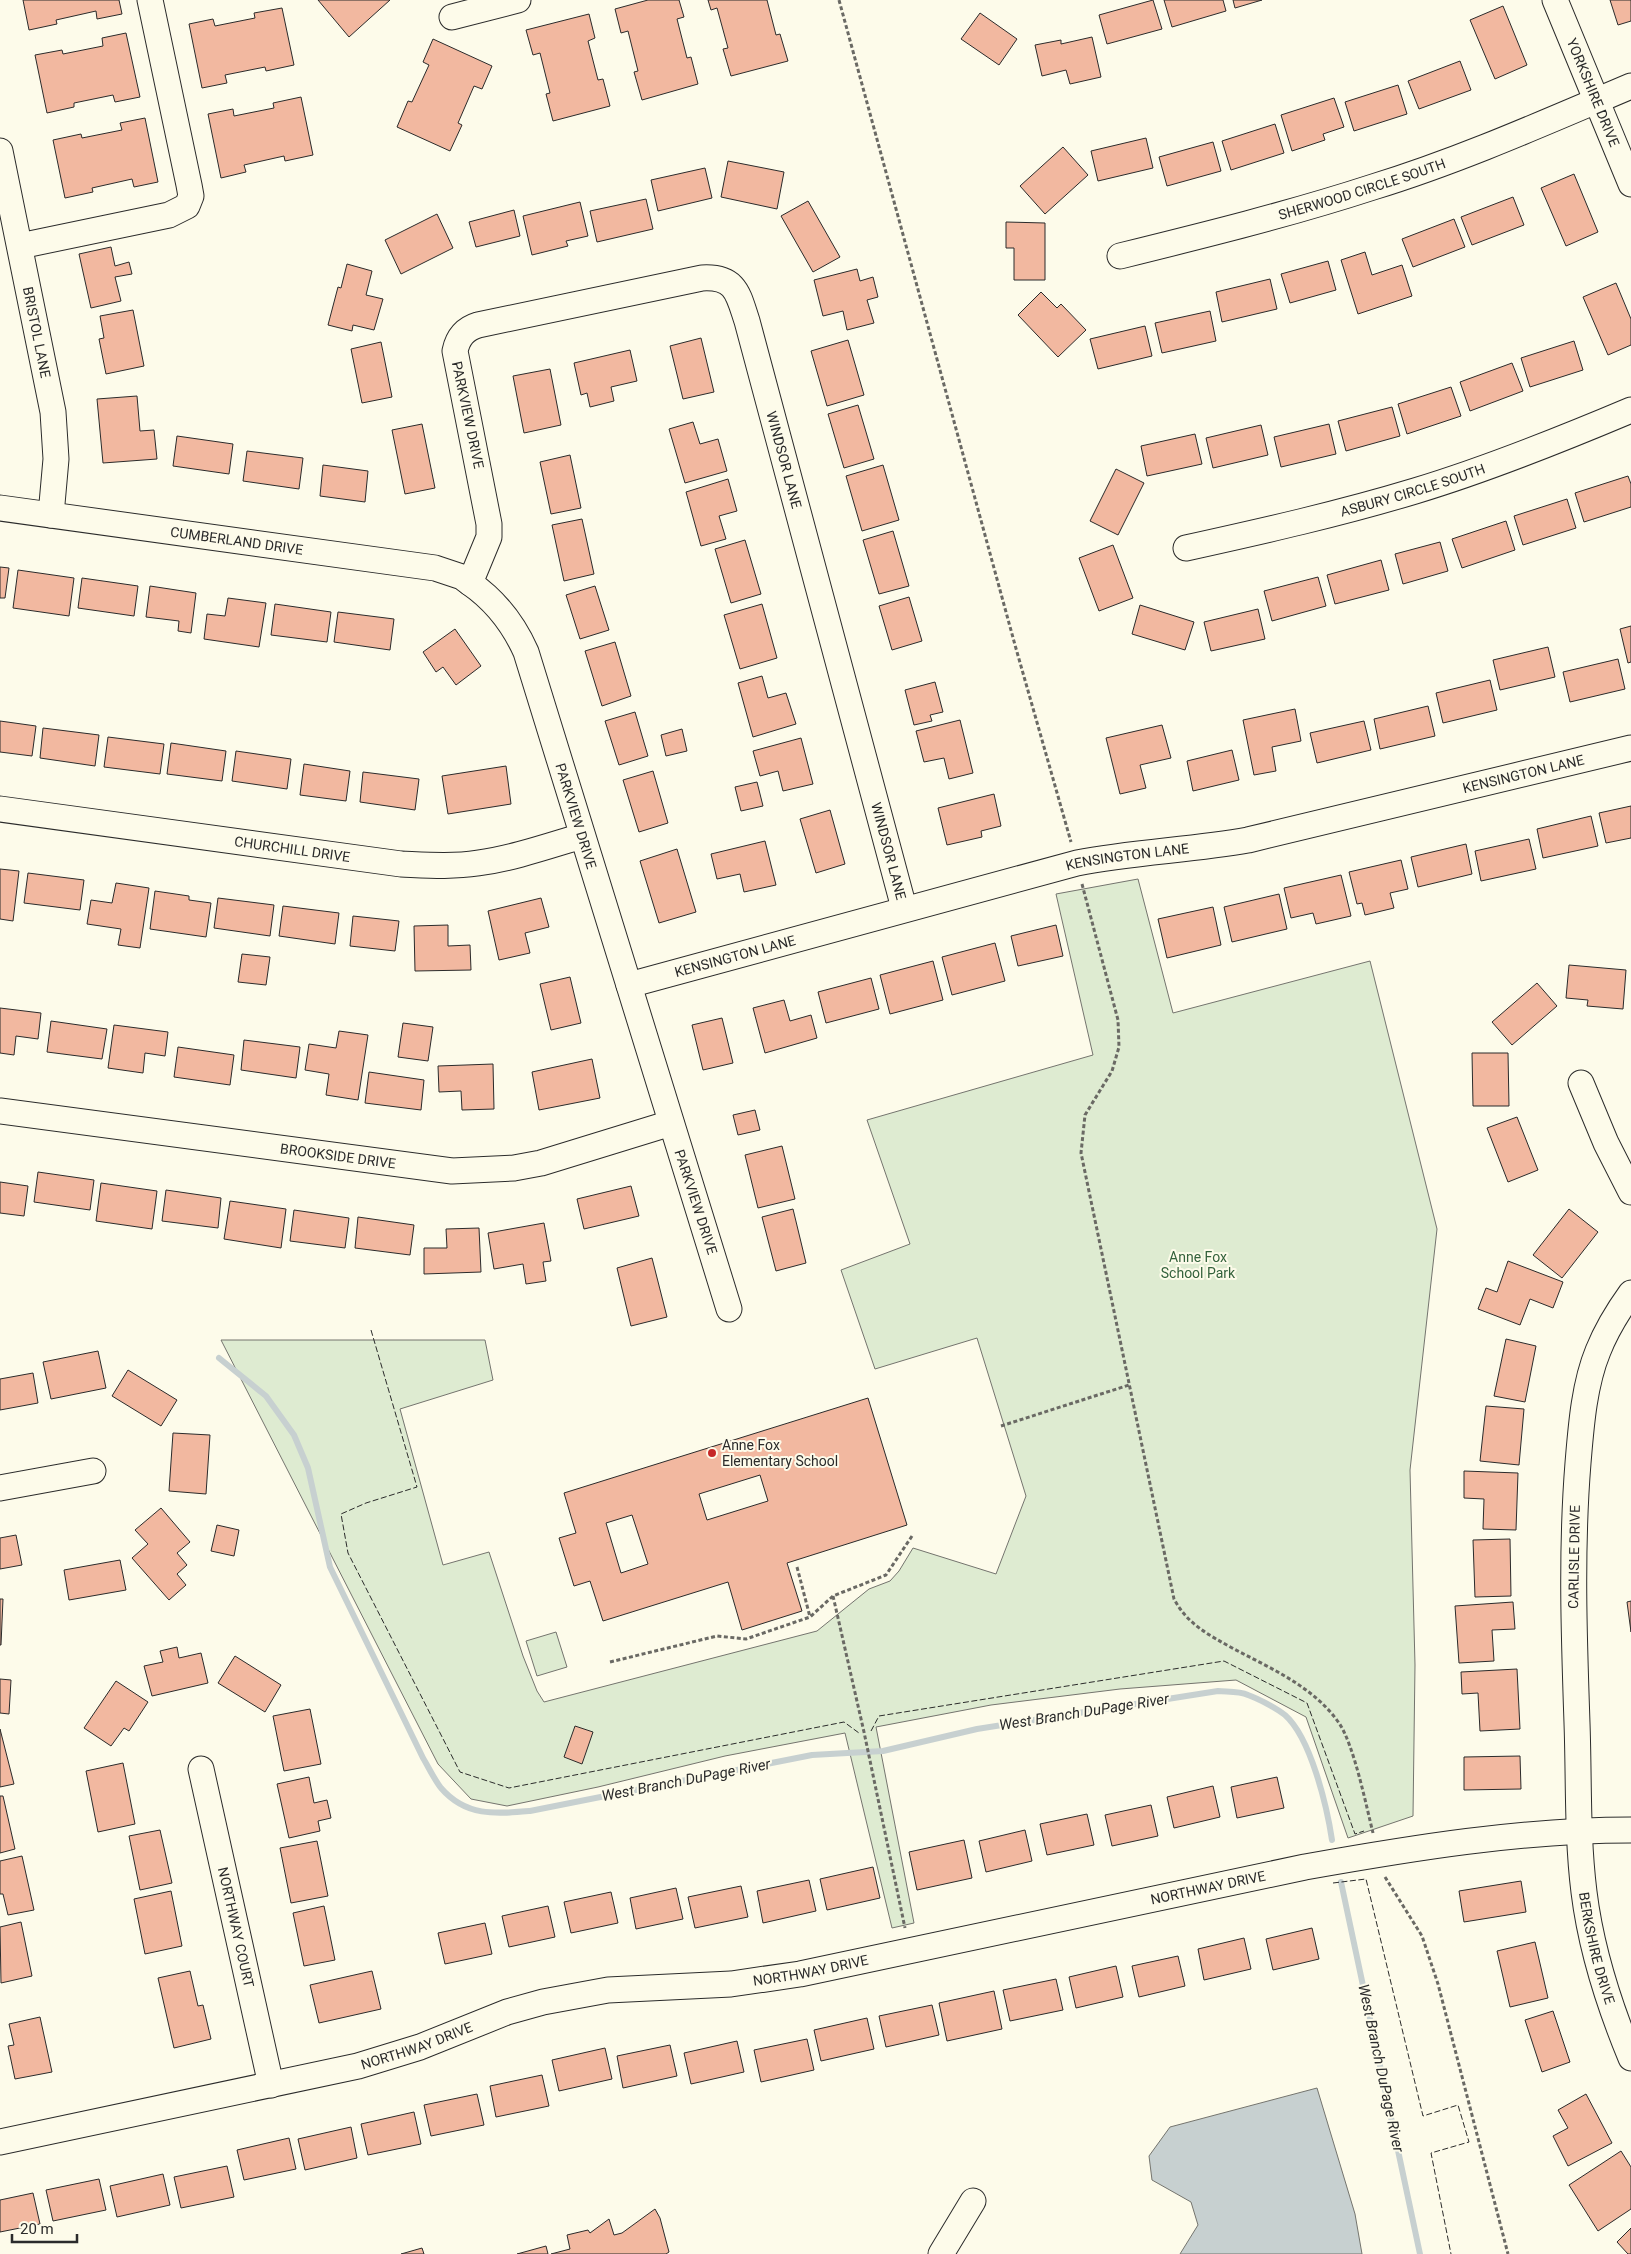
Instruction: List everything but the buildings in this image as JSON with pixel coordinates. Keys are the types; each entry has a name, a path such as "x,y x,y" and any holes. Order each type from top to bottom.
{"street":[{"path":"20,246 169,215 187,206 191,196 150,0"},
{"path":"452,17 518,0"},
{"name":"YORKSHIRE DRIVE","path":"1555,0 1631,184"},
{"name":"SHERWOOD CIRCLE SOUTH","path":"1120,256 1252,223 1374,187 1439,164 1631,86"},
{"name":"BRISTOL LANE","path":"0,151 53,412 56,459 51,515"},
{"name":"WINDSOR LANE","path":"460,336 465,331 478,325 702,278 721,278 733,287 739,296 749,331 904,908"},
{"name":"PARKVIEW DRIVE","path":"460,336 455,351 489,524 489,537 470,583 484,592 505,615 526,652 729,1309"},
{"name":"ASBURY CIRCLE SOUTH","path":"1186,548 1300,522 1416,491 1547,445 1631,410"},
{"name":"CUMBERLAND DRIVE","path":"0,508 435,568 470,583"},
{"name":"KENSINGTON LANE","path":"629,985 904,908 1077,863 1122,855 1248,840 1631,748"},
{"name":"CHURCHILL DRIVE","path":"0,809 400,864 435,866 478,863 530,852 582,836"},
{"path":"1581,1083 1606,1143 1631,1192"},
{"name":"BROOKSIDE DRIVE","path":"0,1111 452,1172 514,1168 541,1162 671,1123"},
{"name":"CARLISLE DRIVE","path":"1580,1832 1572,1596 1574,1509 1579,1453 1588,1385 1597,1352 1609,1328 1631,1293"},
{"path":"0,1488 93,1471"},
{"name":"NORTHWAY COURT","path":"201,1770 271,2085"},
{"name":"NORTHWAY DRIVE","path":"0,2142 358,2066 420,2047 507,2012 581,1994 631,1988 732,1984 772,1979 1370,1856 1440,1845 1580,1832 1631,1830"},
{"name":"BERKSHIRE DRIVE","path":"1580,1832 1584,1892 1590,1930 1614,2017 1631,2058"},
{"path":"941,2254 973,2201"}],"path":[{"path":"839,0 1069,836"},
{"path":"1084,892 1118,1020 1119,1047 1112,1071 1085,1115 1081,1152 1171,1587 1180,1610 1199,1630 1285,1676 1314,1695 1329,1710 1345,1734 1373,1831"},
{"path":"1001,1426 1129,1385"},
{"path":"610,1662 717,1636 746,1639 810,1617 833,1596 886,1576 912,1536"},
{"path":"797,1567 810,1617"},
{"path":"833,1596 874,1777 907,1936"},
{"path":"1384,1877 1422,1936 1438,1984 1508,2254"}],"green space":[{"name":"Anne Fox School Park","path":"1138,879 1173,1013 1370,961 1437,1229 1410,1470 1415,1665 1413,1816 1348,1838 1306,1717 1236,1680 1120,1689 991,1705 876,1727 914,1923 892,1928 845,1733 725,1756 598,1787 507,1806 471,1799 438,1764 221,1340 485,1340 493,1380 400,1409 443,1565 489,1552 523,1656 537,1691 544,1702 817,1631 869,1589 890,1581 899,1571 913,1548 996,1574 1026,1496 977,1338 875,1369 841,1270 910,1244 867,1120 1093,1055 1056,894"},
{"path":"556,1632 567,1667 537,1676 526,1641"}],"shaded area":[{"path":"1317,2088 1355,2214 1362,2254 1180,2254 1198,2225 1191,2202 1152,2180 1149,2156 1170,2127"}],"waterway":[{"name":"West Branch DuPage River","path":"219,1358 266,1396 294,1435 308,1468 330,1567 434,1777 441,1788 451,1797 471,1809 493,1813 530,1811 812,1755 883,1751 977,1729 1218,1691 1241,1693 1257,1699 1281,1712 1294,1726 1310,1756 1322,1792 1332,1840"},
{"name":"West Branch DuPage River","path":"1341,1882 1420,2254"}],"fence":[{"path":"371,1330 417,1487 366,1503 341,1514 348,1553 460,1772 509,1788 844,1722 859,1733"},
{"path":"871,1731 879,1716 1224,1661 1307,1703 1355,1834 1364,1831"},
{"path":"1333,1883 1366,1879 1423,2116 1458,2105 1469,2142 1431,2153 1451,2254"}],"place":[{"name":"Anne Fox Elementary School","path":"712,1453"}]}
